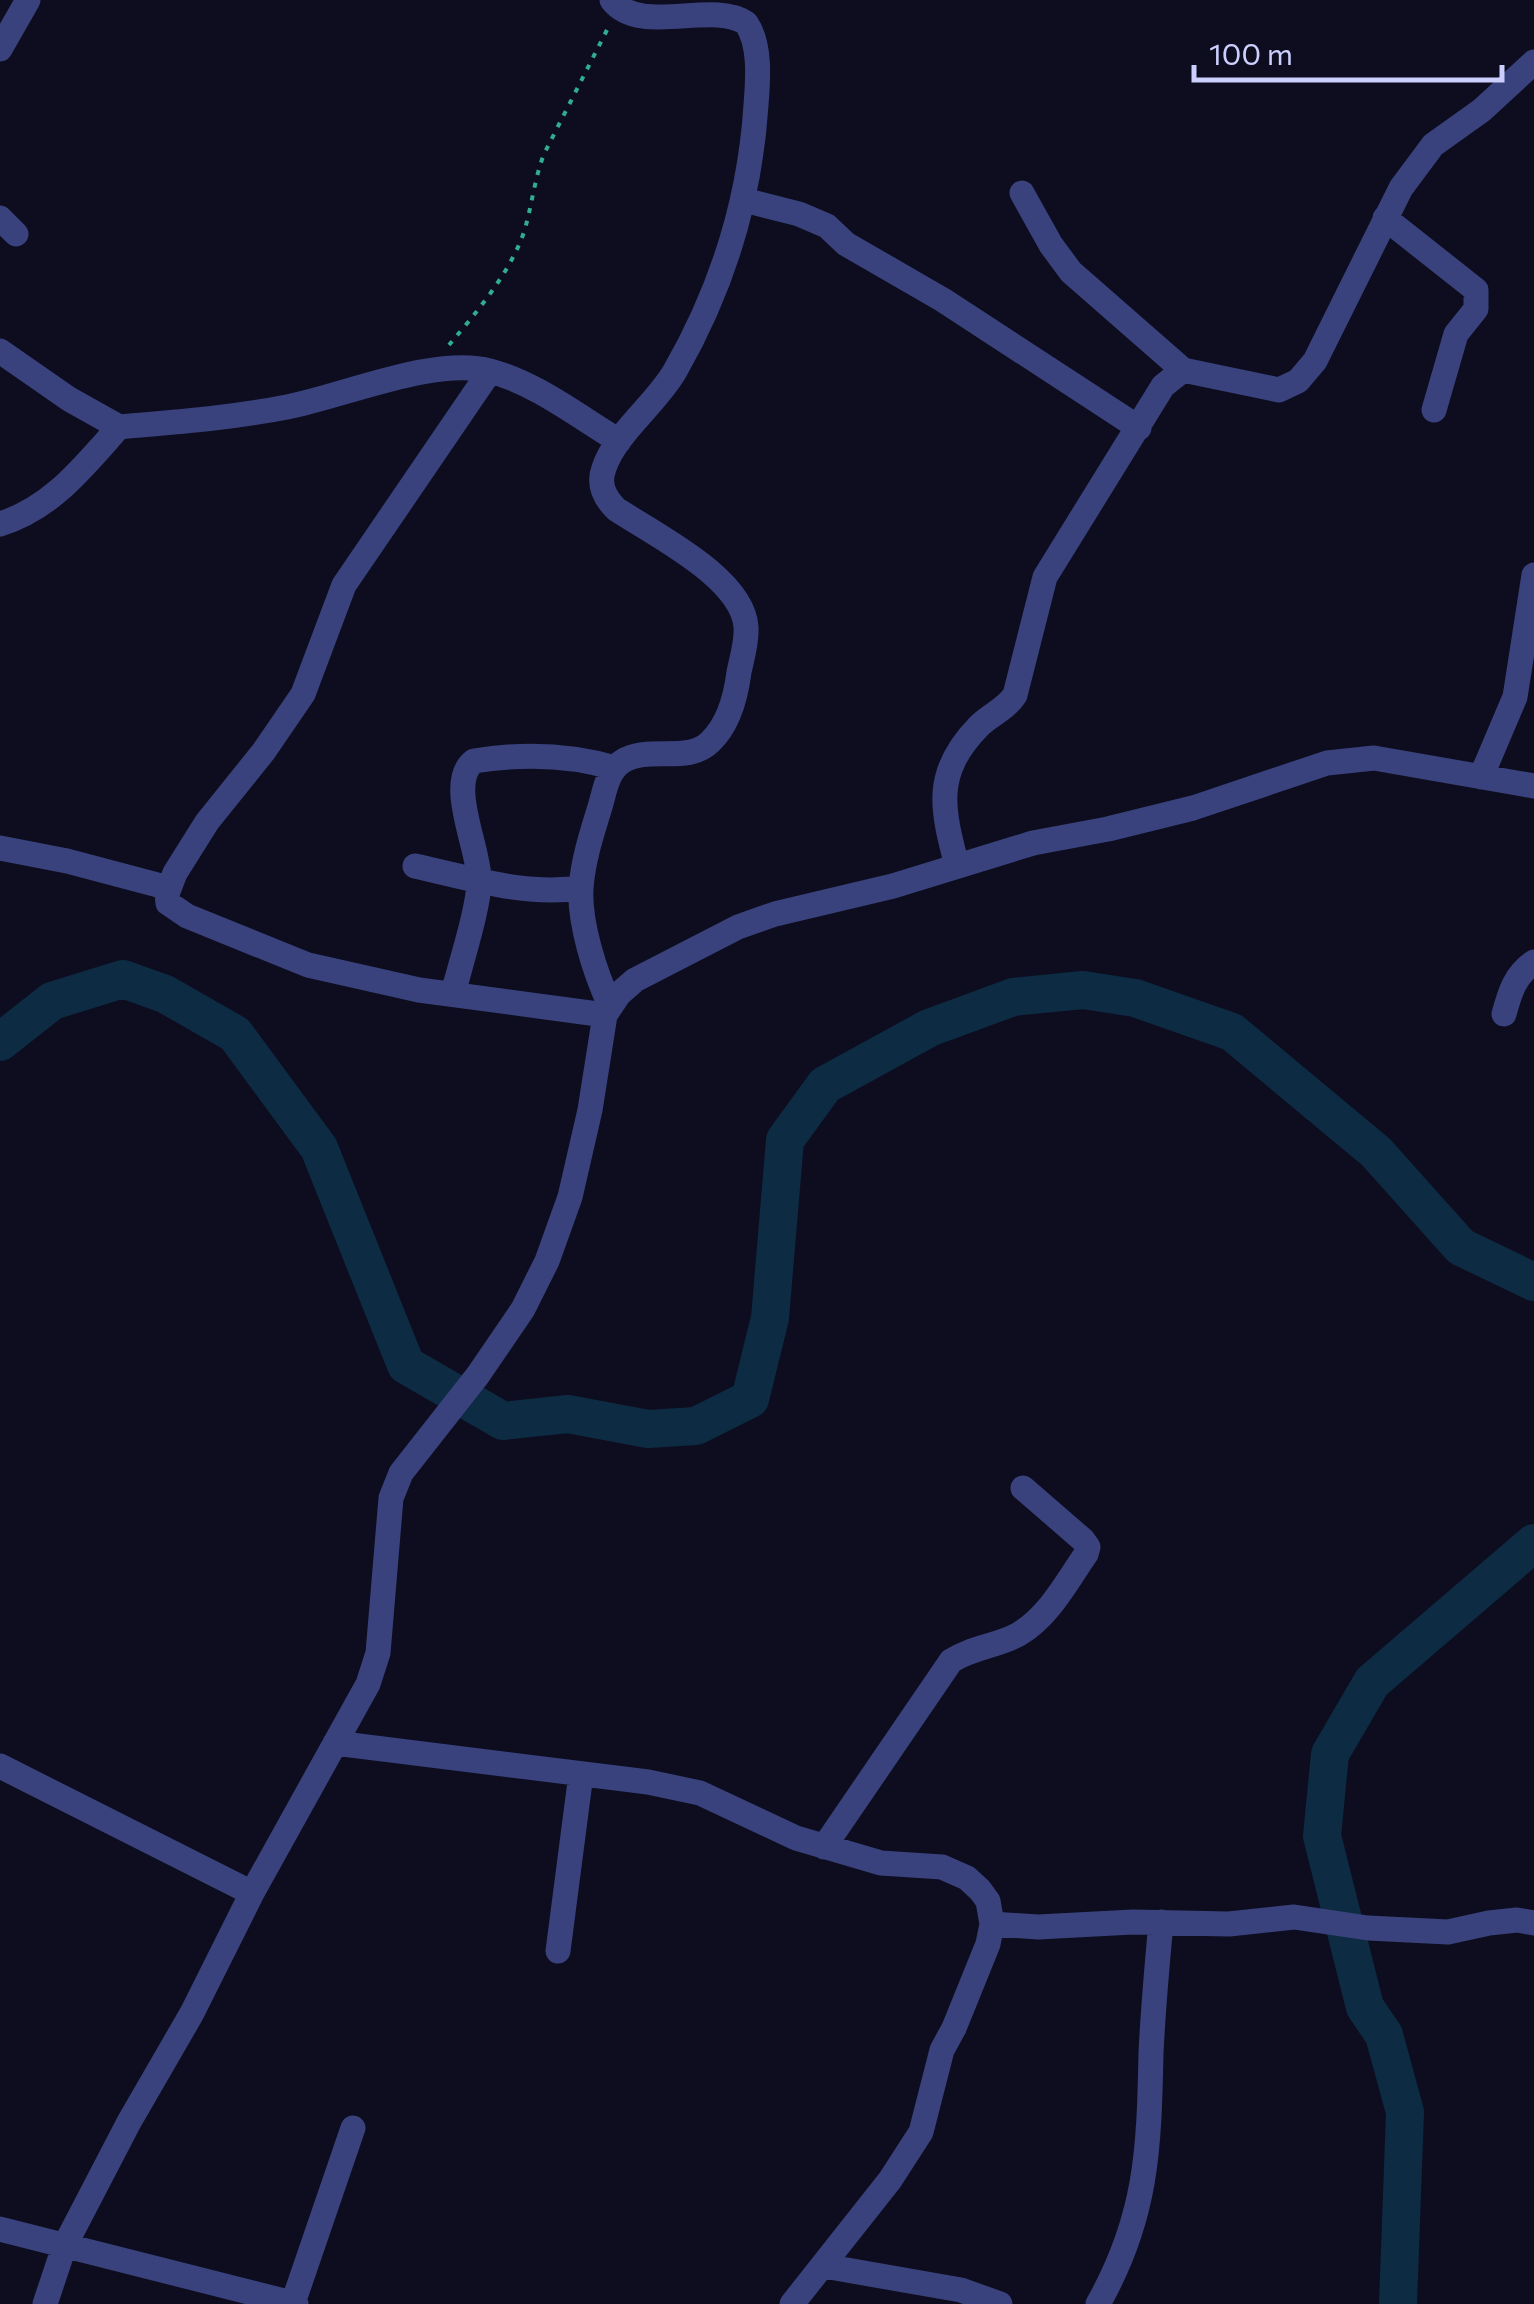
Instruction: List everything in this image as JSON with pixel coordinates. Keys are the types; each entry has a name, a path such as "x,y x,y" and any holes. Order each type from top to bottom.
{"street":[{"path":"0,49 28,0"},
{"path":"45,2304 64,2247 368,1684 378,1653 391,1498 401,1473 478,1375 523,1310 548,1261 570,1197 607,1010 596,974 581,888 589,842 609,776 625,759 686,753 710,743 724,724 737,688 746,629 741,605 726,582 608,501 601,480 605,464 619,441 675,371 718,278 744,200 754,142 756,52 744,20 716,6 626,12 615,3"},
{"path":"1022,193 1071,272 1183,370 1279,390 1288,388 1315,361 1401,188 1433,145 1482,110 1534,62"},
{"path":"744,200 828,226 846,244 943,300 1139,428"},
{"path":"1385,218 1476,290 1476,310 1456,334 1434,410"},
{"path":"0,352 118,427 207,420 290,406 444,368 490,371 520,383 619,441"},
{"path":"957,866 943,808 954,758 985,720 1009,705 1015,695 1045,577 1163,386 1183,370"},
{"path":"490,371 344,586 303,694 207,822 169,888 168,903 187,916 284,958 358,977 454,994 607,1010"},
{"path":"0,524 42,506 118,427"},
{"path":"1481,777 1515,697 1534,574"},
{"path":"454,994 480,882 464,802 466,766 474,760 533,754 569,756 615,768"},
{"path":"607,1010 635,980 738,927 775,914 893,886 1015,848 1192,808 1327,763 1374,758 1534,786"},
{"path":"0,848 169,888"},
{"path":"415,866 527,889 581,888"},
{"path":"1504,1014 1510,990 1534,962"},
{"path":"824,1847 951,1661 965,1652 1017,1635 1046,1613 1086,1554 1088,1547 1082,1540 1024,1488"},
{"path":"335,1743 648,1782 700,1793 756,1822 824,1847 882,1864 942,1867 967,1878 988,1901 992,1924 982,1964 942,2050 915,2144 792,2304"},
{"path":"0,1766 252,1893"},
{"path":"558,1950 581,1774"},
{"path":"992,1924 1229,1924 1294,1917 1368,1928 1448,1932 1489,1922 1534,1923"},
{"path":"1098,2304 1123,2258 1140,2203 1152,2109 1153,2013 1161,1922"},
{"path":"0,2229 294,2304 353,2128"},
{"path":"824,2266 961,2290 1000,2304"}],"path":[{"path":"426,372 472,316 510,260 523,233 544,154 572,104 615,3"}],"waterway":[{"path":"0,1042 52,1001 123,979 165,994 235,1034 319,1148 406,1365 503,1421 568,1414 648,1429 696,1426 750,1399 770,1318 785,1140 825,1085 929,1028 1013,997 1083,990 1135,998 1232,1032 1376,1152 1461,1247 1534,1282"},
{"path":"1398,2304 1405,2112 1384,2035 1365,2007 1322,1836 1330,1754 1372,1682 1534,1543"}]}
